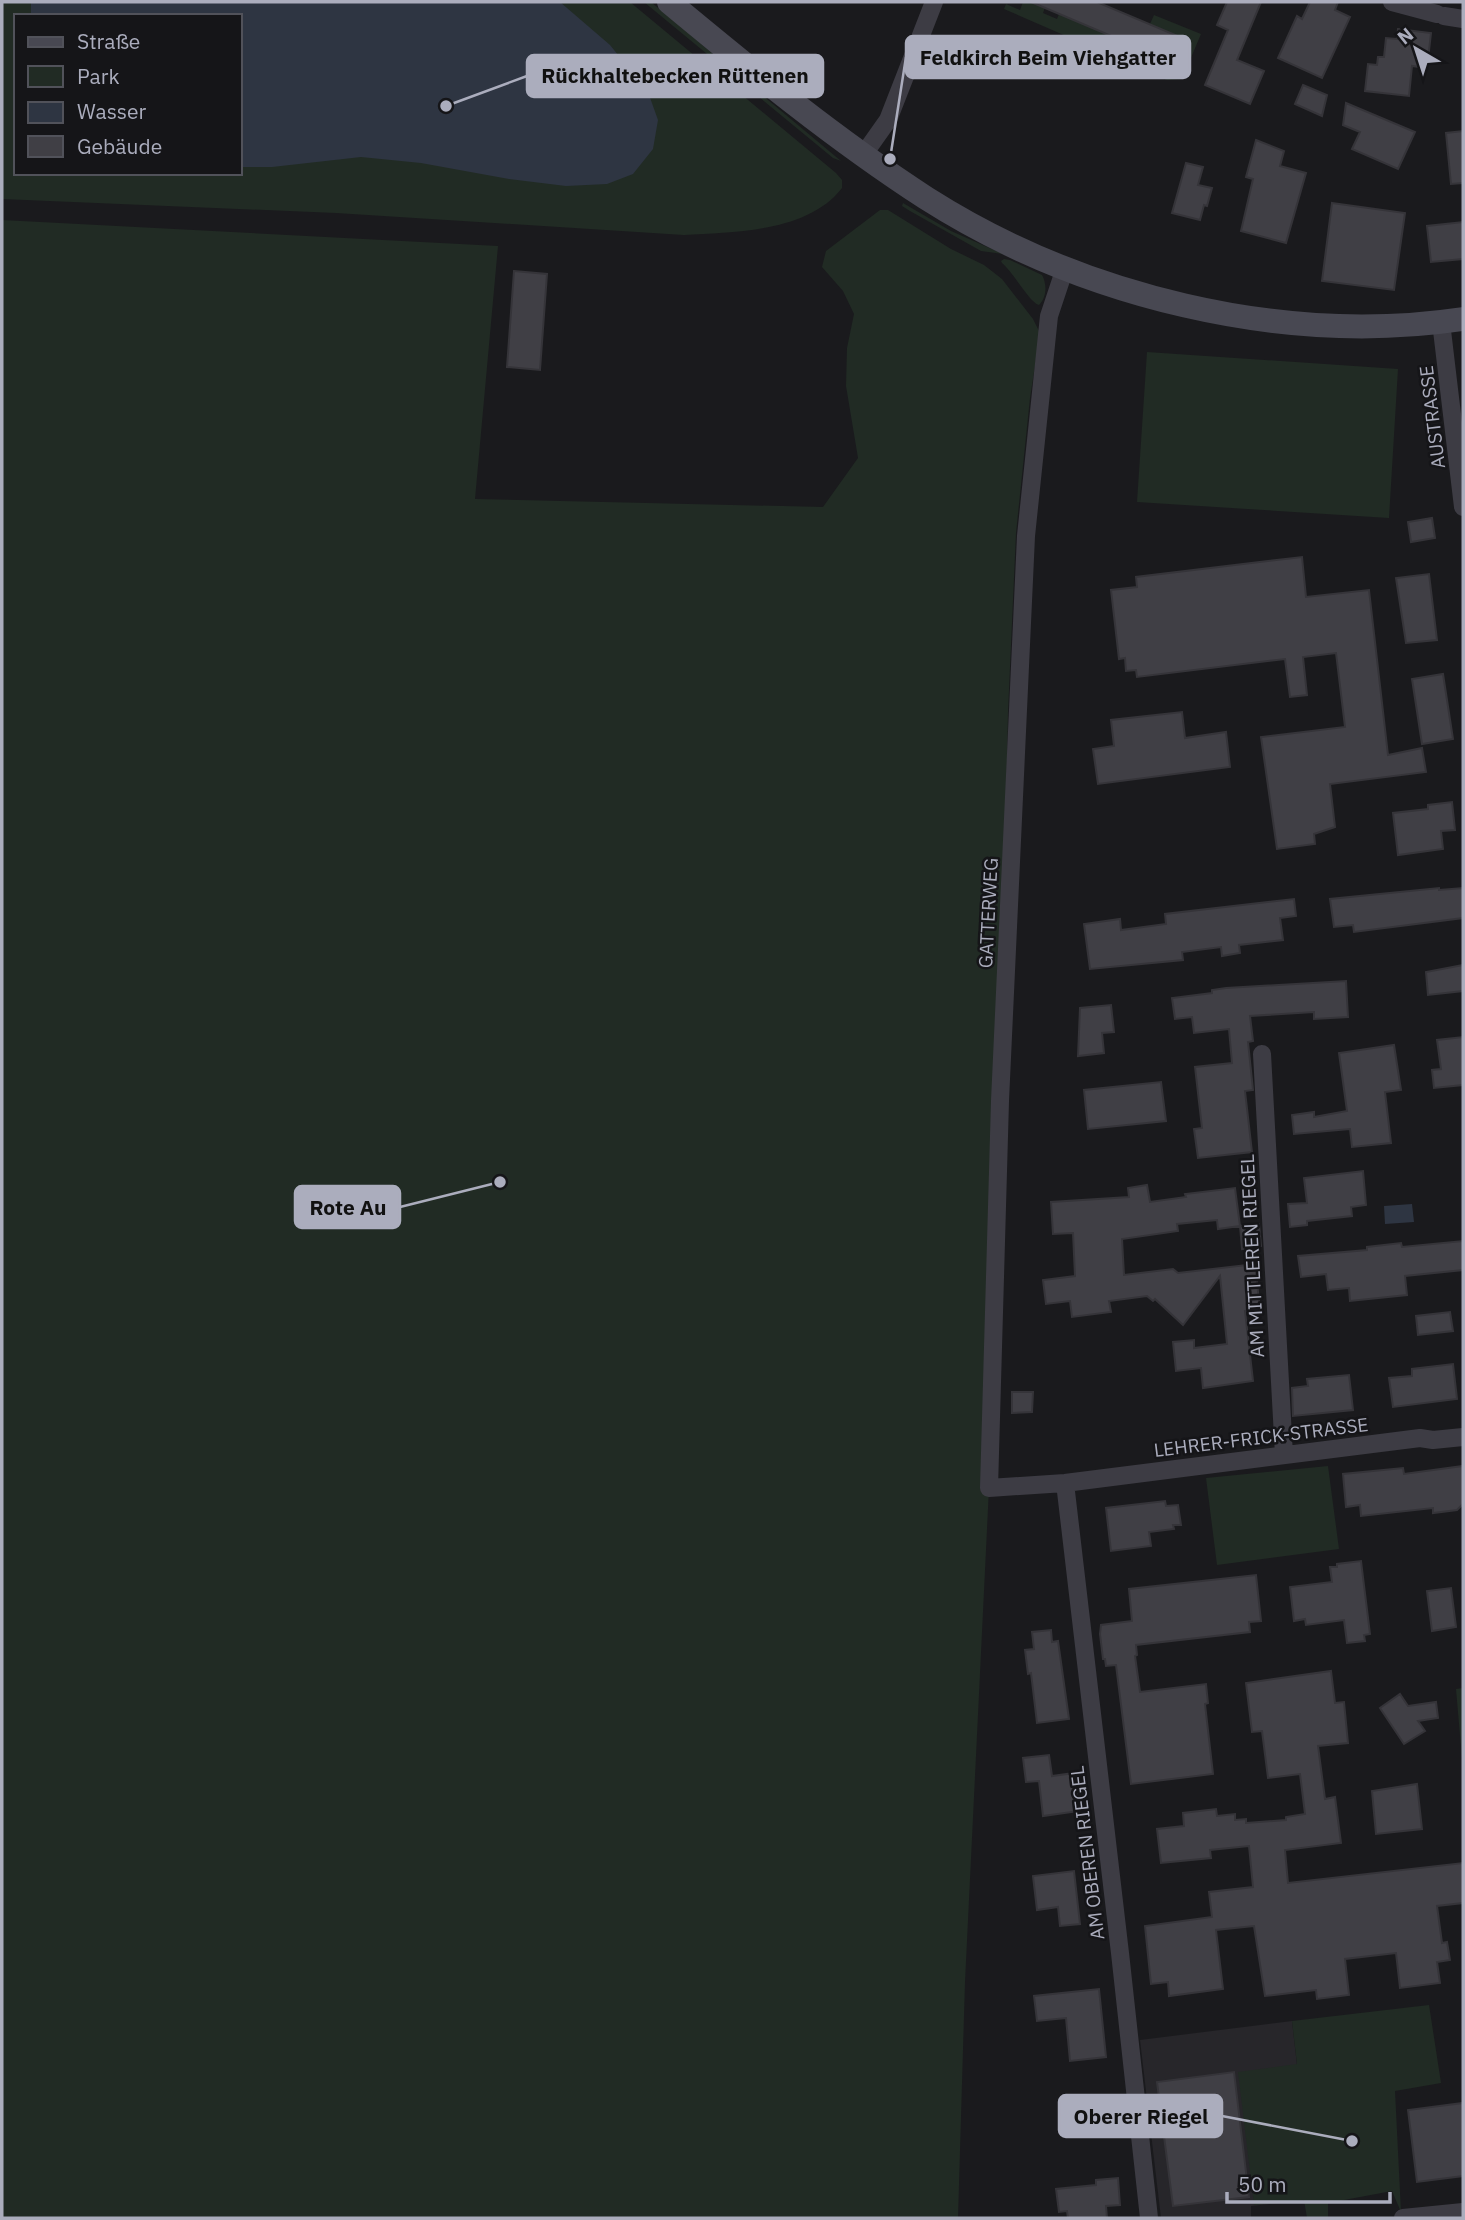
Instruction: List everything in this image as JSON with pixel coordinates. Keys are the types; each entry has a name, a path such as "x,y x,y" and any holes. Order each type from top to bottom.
{"main road":[{"path":"669,2 833,134 928,199 1014,246 1065,268 1119,287 1249,318 1361,326 1452,321"}],"street":[{"path":"870,159 934,2"},
{"path":"1392,2 1463,19"},
{"name":"GATTERWEG","path":"1065,268 1049,316 1026,536 1000,1101 989,1488 1065,1483"},
{"name":"AUSTRASSE","path":"1452,321 1463,507"},
{"name":"AM MITTLEREN RIEGEL","path":"1262,1054 1284,1455"},
{"name":"LEHRER-FRICK-STRASSE","path":"1065,1483 1420,1438 1433,1440 1463,1437"},
{"name":"AM OBEREN RIEGEL","path":"1065,1483 1121,1953 1149,2218"},
{"path":"1403,2218 1463,2212"}],"shaded area":[{"path":"1292,2021 1312,2197 1251,2206 1251,2218 1161,2218 1140,2040"}],"green space":[{"path":"2,2 630,2 842,180 842,188 828,203 810,213 770,227 726,233 684,235 336,213 2,199"},
{"path":"644,2 651,2 841,161 833,158"},
{"path":"1023,2 1047,2 1043,13 1057,19 1059,14 1179,37 1150,24 1154,15 1201,34 1182,79 1167,80 1004,9 1006,4 1020,10"},
{"path":"903,203 951,231 1003,254 981,251 910,211 902,206"},
{"path":"880,210 888,210 951,249 984,265 1002,279 1033,319 1040,333 1030,398 1016,533 1008,712 989,1488 965,1982 958,2218 2,2218 2,220 498,246 475,499 823,507 858,458 846,386 847,348 854,314 843,291 822,267 826,251"},
{"path":"1004,259 1042,275 1045,290 1039,305 1002,263"},
{"path":"1147,352 1398,369 1389,518 1137,502"},
{"path":"1328,1466 1339,1549 1217,1565 1206,1478"},
{"path":"1463,1688 1463,1770 1456,1689"},
{"path":"1429,2005 1441,2083 1395,2091 1401,2212 1392,2191 1328,2203 1328,2218 1307,2218 1304,2200 1254,2205 1238,2072 1297,2064 1292,2021"}],"water":[{"path":"31,2 560,2 610,45 648,92 658,120 653,149 633,174 607,184 566,186 421,163 361,157 272,167 242,167 242,14 31,14"},
{"path":"1412,1204 1414,1222 1385,1224 1384,1206"}],"building":[{"path":"1031,2 1097,2 1180,37 1170,61"},
{"path":"1227,2 1261,2 1237,60 1264,71 1250,104 1205,85 1228,30 1217,25"},
{"path":"1310,2 1338,2 1335,10 1350,17 1322,78 1278,58 1297,16 1302,19"},
{"path":"1398,29 1431,33 1427,68 1412,66 1409,96 1365,91 1368,64 1377,65 1378,57 1384,57 1386,38 1397,39"},
{"path":"1303,85 1327,95 1322,116 1295,104"},
{"path":"1346,103 1415,132 1398,169 1352,149 1360,132 1343,125"},
{"path":"1463,131 1463,183 1451,184 1446,133"},
{"path":"1256,140 1284,151 1280,166 1306,173 1286,243 1241,231 1253,179 1246,177"},
{"path":"1186,163 1203,167 1198,185 1212,188 1200,220 1172,213"},
{"path":"1332,203 1405,213 1394,290 1322,281"},
{"path":"1463,222 1463,259 1431,262 1427,226"},
{"path":"514,271 547,274 540,370 507,367"},
{"path":"1432,518 1435,538 1411,542 1408,522"},
{"path":"1302,557 1306,597 1369,590 1388,755 1422,748 1426,772 1330,784 1335,827 1314,834 1315,844 1277,849 1261,737 1345,727 1336,653 1303,657 1307,695 1290,697 1285,659 1137,677 1136,670 1126,671 1125,658 1119,659 1111,590 1137,587 1136,577"},
{"path":"1429,574 1437,640 1406,643 1396,578"},
{"path":"1443,674 1453,739 1422,744 1412,679"},
{"path":"1182,712 1185,738 1226,732 1230,767 1098,784 1093,749 1114,746 1111,720"},
{"path":"1452,802 1455,830 1441,831 1443,849 1398,855 1393,813 1428,809 1428,805"},
{"path":"1463,888 1463,918 1354,932 1353,925 1334,927 1330,899"},
{"path":"1294,899 1296,916 1280,918 1283,940 1239,945 1240,953 1222,956 1221,947 1182,952 1183,960 1090,969 1084,924 1120,919 1121,930 1166,924 1165,914"},
{"path":"1463,965 1463,991 1428,995 1426,972"},
{"path":"1346,981 1348,1017 1314,1019 1314,1012 1250,1016 1253,1041 1248,1042 1253,1090 1245,1091 1252,1152 1198,1158 1194,1129 1202,1128 1195,1067 1232,1063 1229,1029 1194,1033 1192,1017 1175,1019 1172,998 1212,993 1212,990 1226,988"},
{"path":"1111,1005 1114,1032 1102,1033 1104,1053 1078,1056 1080,1008"},
{"path":"1463,1037 1463,1085 1434,1088 1432,1070 1441,1069 1437,1040"},
{"path":"1394,1045 1401,1090 1385,1092 1391,1143 1352,1147 1350,1129 1294,1134 1292,1115 1314,1112 1314,1117 1347,1111 1339,1053"},
{"path":"1161,1082 1166,1121 1088,1129 1084,1090"},
{"path":"1363,1171 1366,1205 1351,1207 1352,1216 1307,1221 1307,1225 1290,1227 1288,1204 1307,1203 1304,1178"},
{"path":"1147,1185 1150,1202 1186,1197 1185,1194 1235,1188 1240,1226 1218,1229 1217,1220 1177,1224 1178,1231 1122,1239 1124,1275 1173,1269 1178,1273 1255,1264 1260,1310 1245,1311 1253,1381 1203,1388 1201,1368 1176,1371 1173,1342 1194,1340 1194,1348 1227,1344 1220,1276 1183,1325 1155,1299 1153,1301 1147,1296 1109,1301 1111,1312 1072,1317 1070,1301 1046,1304 1043,1280 1075,1276 1073,1233 1053,1234 1051,1202 1129,1197 1128,1188"},
{"path":"1259,1224 1261,1246 1242,1249 1240,1226"},
{"path":"1463,1241 1463,1270 1405,1276 1407,1295 1350,1301 1349,1288 1328,1290 1326,1274 1301,1277 1298,1256 1367,1250 1367,1247 1401,1243 1402,1247"},
{"path":"1450,1312 1453,1331 1418,1335 1416,1316"},
{"path":"1453,1364 1457,1399 1393,1407 1389,1378 1412,1376 1412,1369"},
{"path":"1349,1375 1353,1410 1293,1416 1292,1388 1308,1386 1307,1379"},
{"path":"1012,1392 1033,1392 1032,1412 1012,1413"},
{"path":"1463,1466 1463,1504 1457,1510 1433,1513 1433,1508 1361,1516 1360,1505 1346,1507 1343,1474 1403,1468 1404,1474"},
{"path":"1165,1501 1166,1506 1178,1505 1181,1525 1173,1525 1174,1529 1149,1532 1151,1546 1111,1551 1106,1508"},
{"path":"1361,1561 1370,1634 1364,1635 1365,1641 1347,1643 1344,1620 1306,1625 1305,1619 1294,1621 1290,1587 1332,1582 1330,1567"},
{"path":"1256,1575 1261,1621 1249,1622 1250,1632 1136,1645 1140,1692 1206,1684 1208,1703 1205,1704 1213,1774 1131,1784 1116,1665 1106,1666 1103,1659 1101,1625 1132,1621 1129,1589"},
{"path":"1451,1588 1456,1627 1432,1631 1427,1591"},
{"path":"1051,1630 1052,1642 1058,1641 1069,1719 1037,1723 1031,1673 1028,1674 1025,1650 1034,1649 1032,1632"},
{"path":"1331,1671 1335,1703 1344,1702 1348,1743 1318,1746 1325,1799 1335,1797 1341,1843 1285,1850 1288,1883 1463,1863 1463,1903 1437,1906 1442,1943 1447,1942 1450,1960 1437,1962 1440,1983 1400,1988 1396,1953 1345,1959 1349,1995 1317,1999 1316,1990 1265,1996 1254,1926 1216,1930 1223,1989 1169,1996 1168,1982 1151,1984 1145,1926 1212,1917 1209,1892 1253,1887 1249,1846 1210,1850 1211,1858 1161,1863 1157,1829 1184,1826 1183,1813 1216,1809 1217,1816 1235,1814 1235,1820 1246,1819 1246,1823 1286,1820 1286,1817 1305,1814 1300,1774 1268,1778 1262,1731 1252,1732 1246,1683"},
{"path":"1400,1694 1408,1706 1436,1702 1438,1718 1418,1721 1425,1731 1404,1744 1380,1708"},
{"path":"1049,1755 1052,1776 1074,1773 1079,1811 1043,1816 1039,1781 1026,1782 1023,1758"},
{"path":"1417,1784 1422,1829 1376,1834 1372,1791"},
{"path":"1074,1871 1080,1924 1060,1926 1058,1907 1037,1910 1033,1876"},
{"path":"1099,1989 1106,2057 1070,2061 1066,2018 1037,2021 1034,1996"},
{"path":"1234,2072 1249,2197 1173,2206 1157,2082"},
{"path":"1463,2103 1463,2176 1417,2182 1408,2110"},
{"path":"1118,2178 1120,2205 1106,2206 1107,2218 1068,2218 1067,2211 1059,2212 1056,2189 1096,2185 1096,2180"}],"place":[{"name":"Rückhaltebecken Rüttenen","path":"446,106"},
{"name":"Feldkirch Beim Viehgatter","path":"890,159"},
{"name":"Rote Au","path":"500,1182"},
{"name":"Oberer Riegel","path":"1352,2141"}]}
